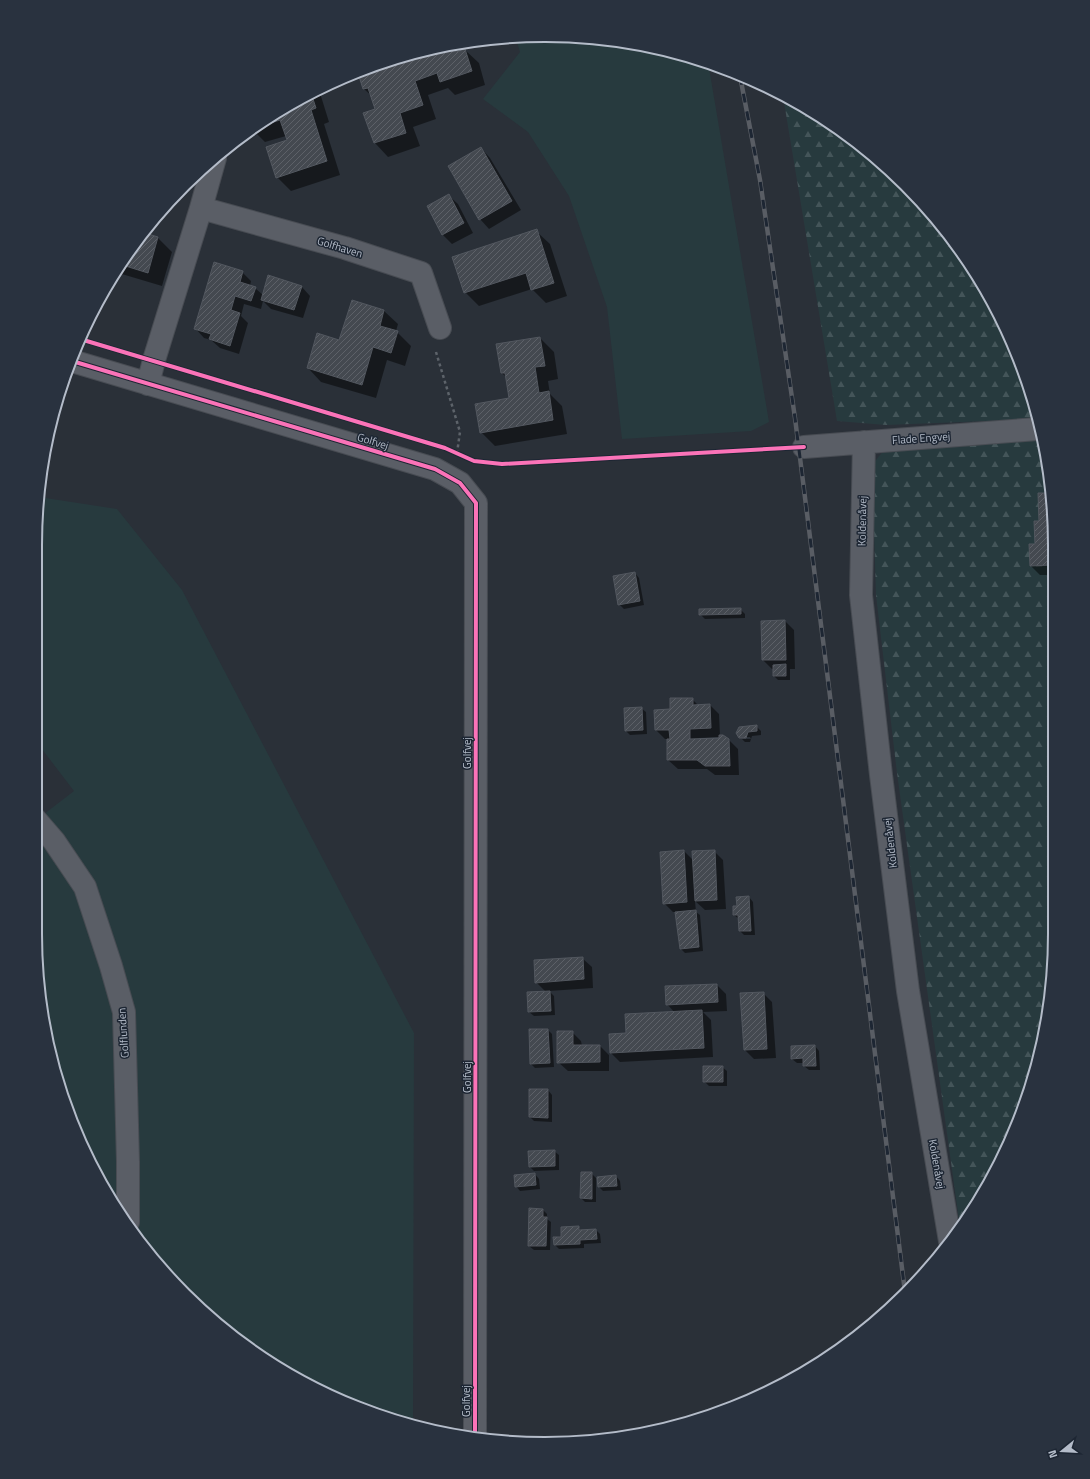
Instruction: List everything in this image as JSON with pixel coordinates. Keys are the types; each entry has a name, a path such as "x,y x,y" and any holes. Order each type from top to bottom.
{"street":[{"path":"148,384 156,352 212,168"},
{"name":"Golfhaven","path":"201,208 345,248 422,273 440,328"},
{"name":"Golfvej","path":"77,362 435,469 460,483 476,503 475,1432"},
{"name":"Flade Engvej","path":"804,446 1034,429"},
{"name":"Koldenåvej","path":"864,442 862,603 908,991 949,1233"},
{"name":"Golflunden","path":"42,827 54,841 85,887 111,966 124,1012 128,1214"}],"path":[{"path":"440,328 431,338 460,432 457,453"},
{"path":"451,450 462,455"}],"green space":[{"path":"517,43 578,43 611,46 675,59 709,70 769,422 751,431 622,439 607,307 569,196 528,132 483,99 520,52"},
{"path":"784,103 824,127 877,167 901,189 944,239 981,294 996,323 1010,353 1032,419 886,425 837,421"},
{"path":"1037,440 1044,479 1048,545 1048,934 1044,1000 1031,1064 1010,1126 981,1186 959,1219 897,773 876,595 872,465 885,449"},
{"path":"44,498 117,509 182,590 414,1033 413,1419 353,1399 323,1385 293,1370 239,1333 189,1290 167,1266 146,1240 109,1186 80,1126 59,1064 46,1000 43,967 42,816 74,791 42,749 42,545"}],"building":[{"path":"465,49 472,71 440,82 437,73 415,81 423,105 400,113 406,133 374,143 363,113 375,109 368,88 363,89 359,78 415,59 456,50 456,52"},
{"path":"313,99 316,108 311,110 327,161 276,178 266,147 287,140 280,120 274,122"},
{"path":"481,147 512,201 479,220 448,166"},
{"path":"449,194 464,223 442,235 427,206"},
{"path":"537,229 554,283 531,290 526,273 464,293 452,257"},
{"path":"150,234 158,237 148,273 127,266"},
{"path":"214,262 243,271 240,282 256,287 251,301 235,296 231,310 240,313 230,346 209,339 211,334 194,329"},
{"path":"268,275 302,286 294,310 261,300"},
{"path":"352,300 384,310 380,326 398,331 391,353 373,347 362,385 307,368 317,333 339,340"},
{"path":"540,337 545,366 535,367 539,393 549,391 553,420 480,433 475,404 509,398 505,373 501,373 496,344"},
{"path":"1038,493 1045,493 1048,565 1030,566 1029,544 1035,544 1034,521 1039,521"},
{"path":"635,572 640,601 618,605 613,576"},
{"path":"741,608 741,614 699,615 699,609"},
{"path":"785,620 786,660 762,660 761,621"},
{"path":"786,664 786,676 773,676 773,665"},
{"path":"670,698 693,698 693,705 710,704 711,728 690,729 690,739 719,738 719,735 723,735 729,739 730,766 705,766 697,760 667,760 667,739 670,739 669,730 655,730 654,710 670,709"},
{"path":"642,707 643,730 625,731 624,708"},
{"path":"757,725 757,731 748,732 746,738 739,738 736,733 739,727"},
{"path":"684,850 687,902 663,904 660,852"},
{"path":"715,850 717,900 695,901 692,851"},
{"path":"749,896 751,931 739,931 738,915 733,915 733,906 737,906 736,897"},
{"path":"696,910 699,947 680,949 675,912"},
{"path":"583,957 584,979 535,983 534,960"},
{"path":"717,984 718,1002 666,1005 665,986"},
{"path":"550,991 551,1011 528,1012 527,992"},
{"path":"764,992 767,1049 744,1050 740,993"},
{"path":"702,1010 704,1048 610,1053 609,1034 626,1033 625,1014"},
{"path":"529,1029 548,1029 550,1063 530,1064"},
{"path":"557,1031 573,1031 573,1045 600,1045 600,1062 557,1063"},
{"path":"815,1045 816,1066 803,1066 803,1058 791,1059 791,1046"},
{"path":"703,1066 723,1066 723,1082 703,1082"},
{"path":"529,1089 548,1089 548,1118 529,1117"},
{"path":"555,1150 555,1166 529,1167 528,1151"},
{"path":"581,1172 592,1172 592,1199 580,1198"},
{"path":"535,1173 536,1185 515,1187 514,1175"},
{"path":"616,1175 617,1186 598,1187 597,1177"},
{"path":"529,1208 543,1209 543,1217 547,1217 546,1246 528,1246"},
{"path":"579,1226 579,1230 596,1229 597,1239 580,1240 580,1244 554,1245 553,1237 561,1237 561,1227"}],"railway":[{"path":"741,82 760,180 795,418 904,1286"}],"cycle path":[{"path":"86,341 445,448 474,461 502,464 804,447"},
{"path":"77,362 435,469 460,483 476,503 475,1432"}]}
